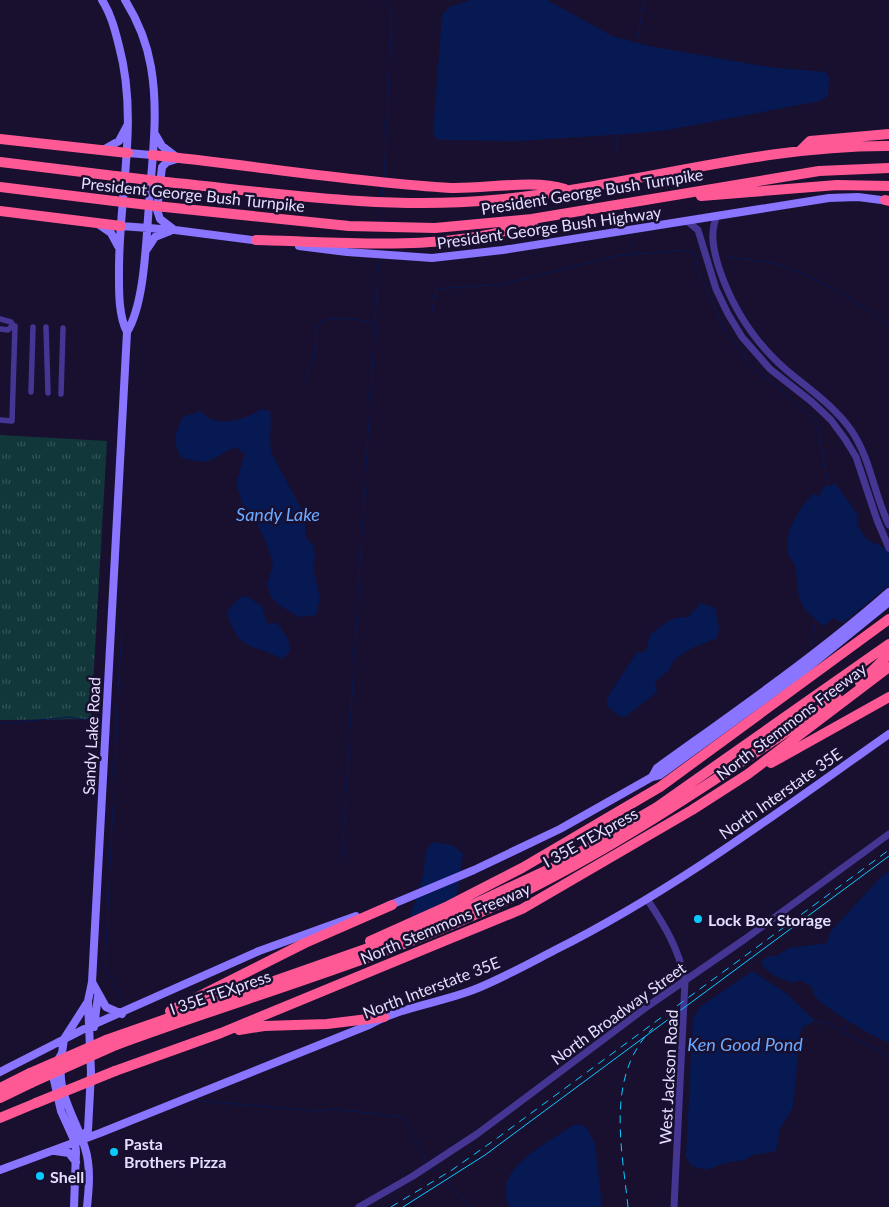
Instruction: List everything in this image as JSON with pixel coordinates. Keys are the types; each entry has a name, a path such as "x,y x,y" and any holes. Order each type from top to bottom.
{"highway":[{"path":"800,151 810,141 889,134"},
{"path":"0,139 128,153"},
{"name":"President George Bush Turnpike","path":"0,162 166,182 351,201 437,203 494,200 568,190 800,151 835,147 889,146"},
{"path":"152,155 352,180 452,188 549,184 568,190"},
{"name":"President George Bush Turnpike","path":"0,187 165,207 349,226 435,228 558,215 819,171 889,168"},
{"path":"656,198 860,184 889,186"},
{"path":"0,211 121,226"},
{"path":"256,240 348,247 434,242 512,230 558,215"},
{"path":"860,642 889,615"},
{"path":"324,963 448,906 522,868 660,787 889,619"},
{"name":"North Stemmons Freeway","path":"0,1088 106,1040 116,1040 324,963 414,932 516,885 588,848 657,807 889,644"},
{"name":"North Stemmons Freeway","path":"0,1118 115,1071 221,1033 522,909 692,810 748,774 887,660"},
{"name":"I 35E TEXpress","path":"0,1098 116,1040 413,940 499,904 635,831 859,684 887,660"},
{"path":"748,774 889,697"},
{"path":"116,1040 135,1025 236,979 305,943 392,905"},
{"path":"221,1033 264,1026 326,1024 384,1017"}],"main road":[{"name":"Sandy Lake Road","path":"102,0 114,26 123,60 129,122 119,247 121,307 123,324 128,332"},
{"name":"Sandy Lake Road","path":"79,1140 88,1130 90,1036 92,1026 88,1001 92,982 128,332 132,324 140,292 154,132 154,92 151,66 142,33 126,0"},
{"path":"103,150 119,141 129,122"},
{"path":"154,132 162,146 180,158"},
{"path":"128,153 152,155"},
{"path":"175,230 160,219 157,210 162,168 167,162 180,158"},
{"name":"President George Bush Highway","path":"348,247 432,258 503,250 829,198 858,197 888,200"},
{"path":"96,224 111,233 119,247"},
{"path":"121,226 147,227 256,240"},
{"path":"144,258 155,238 162,232 175,230"},
{"path":"652,777 657,768 845,631 889,592"},
{"path":"0,1072 64,1039 259,951 392,905 474,870 551,833 652,777 660,775 804,671 889,602"},
{"name":"North Interstate 35E","path":"0,1170 369,1025 384,1017 473,990 590,933 695,868 889,734"},
{"path":"92,982 98,996 106,1007 122,1014"},
{"path":"92,1026 98,996"},
{"path":"87,1207 89,1171 60,1081 64,1039 88,1001"},
{"path":"74,1207 79,1140"},
{"path":"48,1152 69,1153 76,1162"}],"street":[{"path":"718,216 713,225 712,239 717,262 737,311 774,360 818,394 852,430 864,453 889,525"},
{"path":"687,221 698,230 716,289 728,314 742,336 770,370 831,420 856,457 877,520 889,548"},
{"path":"0,319 11,322 13,325 8,330 0,329"},
{"path":"0,420 12,421 16,326"},
{"path":"31,392 33,326"},
{"path":"46,327 48,393"},
{"path":"61,394 63,328"},
{"name":"North Broadway Street","path":"359,1207 413,1176 478,1134 648,1006 888,838"},
{"name":"West Jackson Road","path":"647,899 667,928 679,952 685,981 674,1207"}],"green space":[{"path":"0,435 107,441 91,719 0,720"}],"water":[{"path":"471,0 547,0 612,36 649,46 769,67 825,72 829,77 828,96 820,101 662,131 517,141 441,140 435,138 433,133 442,15 449,7"},
{"name":"Sandy Lake","path":"261,409 270,411 272,454 304,514 306,538 313,545 315,555 313,569 320,597 316,615 299,617 279,605 271,597 267,584 273,565 266,541 251,513 243,505 236,483 245,454 237,448 229,450 211,460 201,462 182,458 177,448 177,432 183,417 200,411 208,418 232,421"},
{"path":"836,484 857,514 857,525 866,539 889,550 889,585 843,623 834,618 823,626 808,612 801,602 796,568 788,553 787,545 790,529 798,513 808,500 813,494 819,496 824,487"},
{"path":"246,596 262,606 267,624 277,623 288,639 290,652 282,659 248,645 236,635 227,612 239,598"},
{"path":"701,603 715,608 719,628 717,638 692,648 675,659 668,671 655,682 657,692 625,717 619,716 607,706 607,698 637,652 643,652 647,649 650,635 663,625 672,619 687,618"},
{"path":"433,842 452,845 463,854 456,901 409,921 422,879 427,848"},
{"name":"Ken Good Pond","path":"889,872 889,1041 887,1042 860,1028 826,1006 814,995 812,987 800,980 793,983 775,976 761,962 769,956 776,956 789,948 827,943 830,932 883,875"},
{"name":"Ken Good Pond","path":"752,971 786,993 815,1021 803,1027 800,1033 793,1107 780,1129 776,1151 753,1155 744,1160 725,1163 706,1170 692,1166 686,1157 693,1017 700,1007"},
{"path":"578,1124 586,1127 595,1144 602,1207 509,1207 505,1193 507,1181 514,1170 535,1150 570,1127"}],"waterway":[{"path":"381,0 389,6 392,14 384,178"},
{"path":"637,44 644,0"},
{"path":"616,136 617,150"},
{"path":"382,198 383,187"},
{"path":"381,223 382,207"},
{"path":"632,243 635,254 685,250 694,253 698,270 726,333 752,366 817,421 828,485"},
{"path":"432,311 436,289 503,284 616,256 634,254"},
{"path":"342,858 379,257"},
{"path":"727,257 771,263 789,268 853,300 889,326"},
{"path":"304,381 314,360 316,333 321,321 341,318 374,323"},
{"path":"811,651 816,620"},
{"path":"116,722 122,630"},
{"path":"0,724 69,717 99,722"},
{"path":"113,797 117,722"},
{"path":"113,805 105,968 124,1001"},
{"path":"845,1033 849,1019"},
{"path":"815,1021 829,1024 889,1057"},
{"path":"146,1041 148,1045"},
{"path":"197,1098 200,1101 319,1111 334,1109 403,1117 427,1162"},
{"path":"430,1169 436,1171"},
{"path":"444,1179 471,1207"}],"tram line":[{"path":"403,1207 485,1155 889,856"}],"railway":[{"path":"391,1207 452,1170 496,1139 889,850"},
{"path":"628,1207 621,1137 620,1113 622,1090 628,1068 638,1047 653,1028"}],"place":[{"name":"Lock Box Storage","path":"698,919"},
{"name":"Pasta Brothers Pizza","path":"114,1152"},
{"name":"Shell","path":"40,1176"}]}
